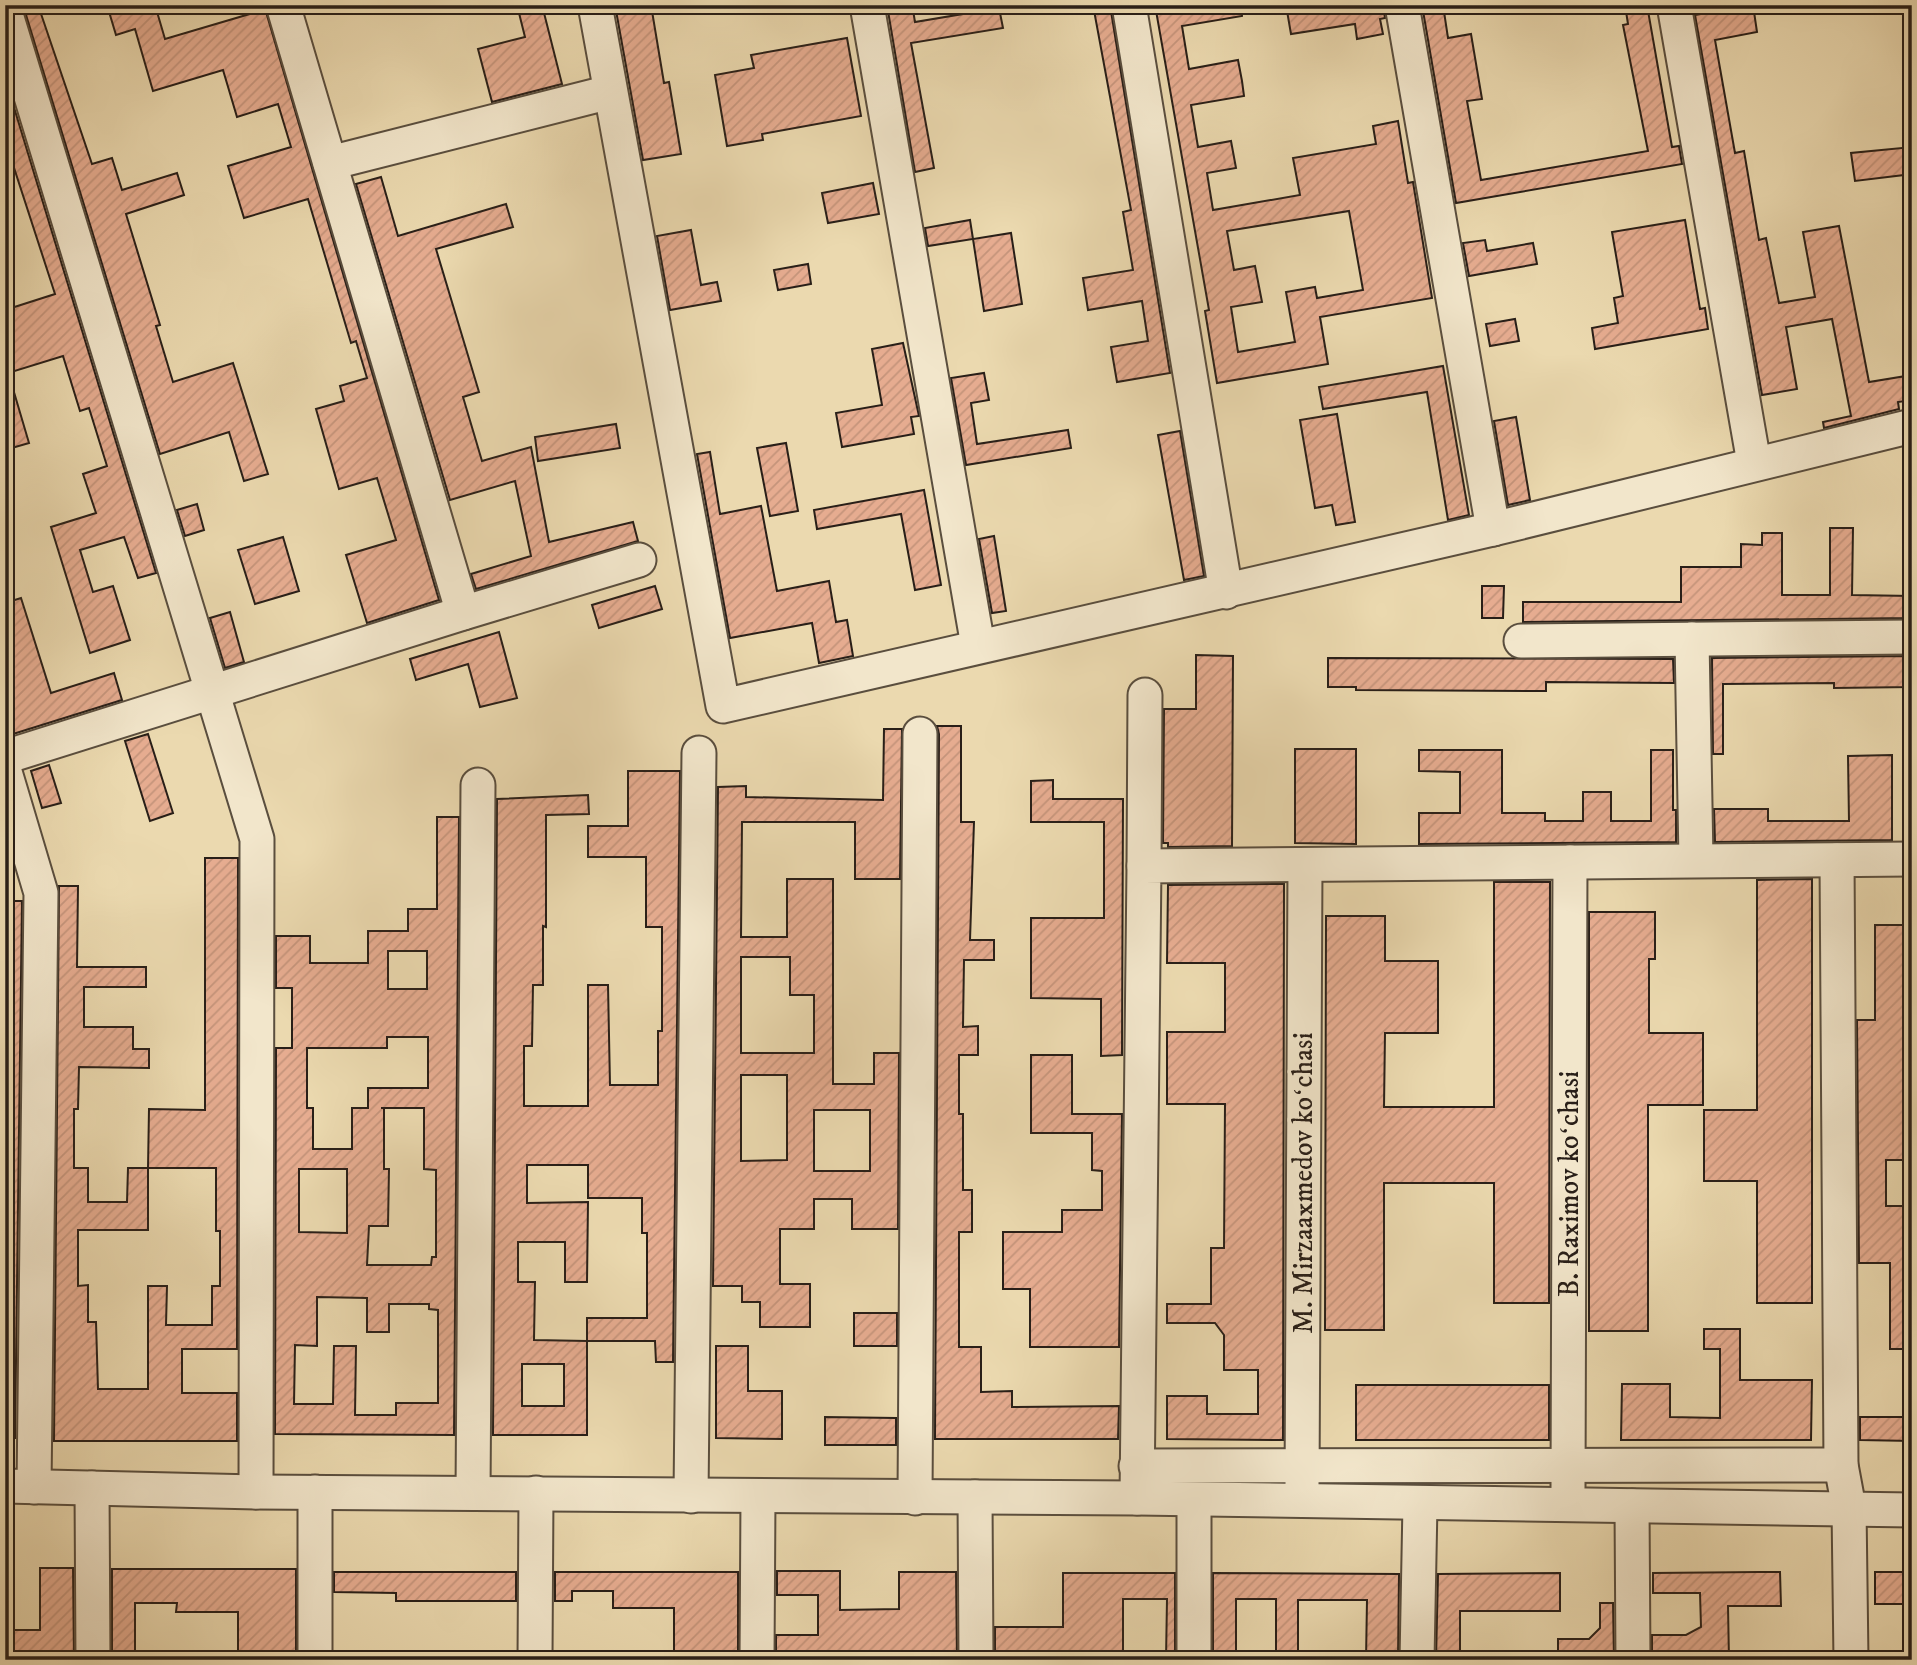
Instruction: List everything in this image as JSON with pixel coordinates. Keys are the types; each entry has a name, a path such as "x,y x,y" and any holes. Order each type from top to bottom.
{"street":[{"path":"283,5 463,613"},
{"path":"595,5 723,706 1493,530 1754,463 1912,426"},
{"path":"867,5 978,646"},
{"path":"1129,5 1226,592"},
{"path":"1402,5 1493,530"},
{"path":"1674,5 1754,463"},
{"path":"5,12 257,839 256,1492"},
{"path":"330,163 610,92"},
{"path":"5,757 639,560"},
{"path":"1521,641 1912,637"},
{"path":"1692,639 1696,860"},
{"path":"1136,1482 1145,695"},
{"path":"915,1498 920,734"},
{"path":"691,1496 699,753"},
{"path":"5,772 41,893 20,1486 256,1492 915,1498 975,1497 1302,1466 1841,1465"},
{"path":"473,1493 478,785"},
{"path":"1144,866 1912,859"},
{"path":"1837,860 1841,1465 1849,1508 1851,1660"},
{"name":"B. Raximov koʻchasi","path":"1568,1505 1570,862"},
{"name":"M. Mirzaaxmedov koʻchasi","path":"1303,1501 1305,865"},
{"path":"1136,1482 1194,1500 1912,1510"},
{"path":"92,1488 93,1660"},
{"path":"315,1492 315,1660"},
{"path":"535,1660 536,1493"},
{"path":"757,1660 758,1497"},
{"path":"975,1497 976,1660"},
{"path":"1194,1500 1194,1660"},
{"path":"1418,1660 1420,1504"},
{"path":"1632,1506 1633,1660"}],"building":[{"path":"23,5 38,5 92,164 112,158 122,190 177,173 184,195 126,214 160,325 156,326 173,382 233,363 268,474 244,481 229,432 160,454"},
{"path":"107,5 155,5 165,39 253,13 250,5 264,5 439,600 367,623 346,555 396,540 377,478 339,489 316,409 344,401 340,386 367,378 356,341 351,343 308,199 244,218 228,166 291,147 278,104 237,117 223,70 153,91 135,29 116,35"},
{"path":"517,5 542,5 562,84 492,102 478,49 525,37"},
{"path":"615,5 651,5 664,83 669,82 681,154 643,160"},
{"path":"887,5 901,5 903,11 913,10 915,22 999,8 1003,28 911,43 934,168 915,172"},
{"path":"1093,5 1110,5 1170,373 1117,382 1111,347 1148,341 1142,301 1088,310 1083,278 1133,270 1123,212 1131,210"},
{"path":"1155,5 1241,5 1242,16 1182,26 1189,69 1238,60 1242,81 1244,96 1191,105 1198,147 1231,141 1236,168 1207,173 1213,210 1300,195 1293,158 1376,144 1373,126 1398,121 1408,183 1413,182 1432,298 1320,317 1328,364 1217,383 1205,311 1209,310","holes":["1349,211 1363,290 1317,298 1315,287 1286,292 1295,342 1238,352 1231,307 1262,302 1255,266 1234,270 1227,231"]},
{"path":"1286,5 1383,5 1385,18 1380,19 1383,34 1357,39 1355,24 1291,34"},
{"path":"1422,5 1443,5 1448,38 1471,34 1482,99 1467,101 1481,180 1648,151 1623,25 1628,24 1625,5 1647,5 1672,147 1679,146 1682,164 1456,203"},
{"path":"1753,5 1757,32 1715,40 1735,153 1744,151 1759,240 1766,238 1779,303 1815,297 1803,232 1839,226 1869,382 1912,375 1912,400 1898,402 1899,409 1824,428 1823,422 1851,416 1832,319 1786,327 1797,389 1762,395 1695,15"},
{"path":"847,38 861,116 762,134 763,140 727,146 715,75 754,68 751,55"},
{"path":"5,78 156,573 138,578 124,537 80,550 93,592 113,586 130,640 90,653 51,527 96,513 83,474 107,466 89,408 80,411 63,356 5,374 5,310 55,294 5,140"},
{"path":"1912,147 1912,174 1855,181 1851,153"},
{"path":"381,177 398,236 506,204 513,227 436,249 479,392 463,397 482,461 531,447 549,542 633,522 638,541 476,589 471,574 531,556 515,481 450,500 356,184"},
{"path":"873,183 879,214 828,223 822,193"},
{"path":"970,220 973,239 928,246 925,228"},
{"path":"1685,220 1700,309 1705,308 1708,329 1595,349 1592,328 1618,323 1614,298 1623,296 1612,232"},
{"path":"691,230 701,285 717,282 721,301 670,310 657,236"},
{"path":"1011,233 1022,304 984,311 973,239"},
{"path":"1485,240 1487,251 1533,243 1537,264 1469,276 1463,243"},
{"path":"808,264 811,284 778,290 774,270"},
{"path":"1515,319 1519,341 1490,346 1486,324"},
{"path":"903,343 919,416 911,417 914,434 842,447 836,413 882,405 872,349"},
{"path":"1443,366 1469,515 1448,520 1427,392 1323,409 1319,387"},
{"path":"984,373 989,400 971,403 977,444 1068,430 1071,448 966,465 951,378"},
{"path":"11,382 29,443 5,450 5,383"},
{"path":"1337,414 1355,522 1336,525 1332,505 1315,508 1300,420"},
{"path":"1516,417 1530,500 1508,505 1494,421"},
{"path":"616,424 620,448 538,461 535,437"},
{"path":"1180,431 1204,576 1184,580 1158,435"},
{"path":"786,443 798,511 770,516 757,448"},
{"path":"710,452 720,514 761,506 777,591 829,581 836,622 847,620 853,656 819,663 812,623 730,638 697,454"},
{"path":"924,490 941,585 915,590 901,514 817,529 814,510"},
{"path":"197,504 204,530 185,536 177,510"},
{"path":"1830,528 1853,528 1852,595 1912,596 1912,618 1523,622 1523,602 1681,602 1681,567 1741,567 1741,544 1762,545 1762,533 1782,533 1782,595 1830,595"},
{"path":"994,536 1006,611 992,613 979,539"},
{"path":"283,537 299,591 255,604 238,550"},
{"path":"655,586 662,609 599,628 592,605"},
{"path":"1482,586 1504,586 1503,618 1482,618"},
{"path":"21,598 51,693 114,673 122,700 13,734 5,710 5,603"},
{"path":"230,612 244,662 225,668 210,618"},
{"path":"499,632 517,698 480,707 468,664 416,680 410,659"},
{"path":"1196,655 1233,656 1232,846 1168,847 1168,843 1163,843 1164,709 1196,709"},
{"path":"1912,656 1912,687 1834,688 1834,683 1723,684 1723,754 1713,754 1712,658"},
{"path":"1328,658 1673,659 1674,683 1546,682 1546,691 1356,690 1356,687 1328,687"},
{"path":"937,726 961,726 961,822 974,822 970,940 994,940 994,960 964,960 963,1027 978,1026 978,1055 959,1055 959,1114 963,1114 963,1190 972,1190 972,1232 959,1232 959,1347 981,1347 981,1392 1012,1391 1012,1407 1119,1406 1118,1439 935,1439"},
{"path":"884,729 902,729 900,879 855,879 855,822 742,822 741,937 787,937 787,879 833,879 833,1084 874,1084 874,1053 899,1053 898,1229 852,1229 852,1199 814,1199 814,1229 780,1229 780,1284 810,1284 810,1327 760,1327 760,1302 742,1302 742,1286 713,1286 718,787 746,786 746,797 883,800","holes":["741,957 790,957 790,995 814,995 814,1053 741,1053","741,1075 787,1075 787,1160 741,1161","814,1110 870,1110 870,1171 814,1171"]},
{"path":"148,734 173,813 150,821 125,741"},
{"path":"1295,749 1356,749 1356,844 1295,843"},
{"path":"1419,750 1502,750 1502,813 1545,813 1545,821 1583,821 1583,792 1611,792 1611,821 1651,821 1651,750 1673,750 1676,842 1419,844 1419,813 1460,813 1460,772 1419,771"},
{"path":"1892,755 1892,840 1715,842 1714,809 1768,809 1768,821 1849,821 1848,756"},
{"path":"49,765 61,803 42,808 31,771"},
{"path":"628,771 680,771 673,1362 656,1362 655,1341 587,1341 587,1435 493,1435 497,799 588,795 589,814 546,815 543,985 533,985 532,1046 524,1046 524,1106 588,1106 588,985 608,985 610,1085 658,1085 658,1031 662,1031 662,927 646,927 646,857 588,857 588,826 628,826","holes":["527,1165 588,1165 588,1198 642,1198 642,1233 647,1233 647,1318 587,1318 587,1341 534,1340 535,1282 518,1282 518,1242 565,1242 565,1282 587,1282 588,1202 527,1203","522,1364 564,1364 564,1406 522,1406"]},
{"path":"1053,780 1053,799 1123,799 1122,1055 1101,1056 1101,999 1031,998 1031,918 1104,918 1104,822 1031,822 1031,781"},
{"path":"437,817 459,817 454,1435 275,1434 276,1048 292,1048 292,988 276,988 276,936 310,936 310,963 368,963 368,931 408,931 408,909 437,909","holes":["388,951 427,951 427,989 388,989","387,1037 428,1037 428,1088 368,1088 368,1108 352,1108 352,1149 313,1149 313,1108 307,1108 307,1048 387,1048","384,1108 424,1108 424,1169 436,1170 436,1257 432,1257 431,1265 367,1265 369,1226 388,1226 389,1169 384,1169","299,1169 347,1169 347,1233 299,1232","317,1297 367,1298 367,1332 389,1332 389,1304 429,1304 429,1309 438,1310 438,1403 396,1403 396,1415 355,1415 356,1346 334,1346 333,1404 294,1404 295,1345 317,1346"]},
{"path":"205,858 238,858 237,1349 182,1349 182,1393 237,1393 237,1441 54,1441 59,886 78,886 77,967 146,967 146,987 84,987 84,1027 133,1027 133,1049 149,1049 149,1068 79,1067 78,1109 74,1109 74,1168 88,1168 88,1202 127,1202 128,1168 148,1168 149,1109 205,1110","holes":["148,1168 216,1168 216,1231 220,1231 220,1286 212,1286 212,1325 166,1325 167,1286 148,1286 148,1389 98,1389 96,1322 88,1322 88,1285 78,1286 78,1230 148,1230"]},
{"path":"1812,879 1812,1303 1757,1303 1757,1181 1704,1181 1704,1110 1757,1110 1757,880"},
{"path":"1494,882 1550,882 1549,1303 1494,1303 1494,1183 1384,1183 1384,1330 1325,1330 1326,916 1385,916 1385,961 1438,961 1438,1033 1385,1033 1384,1107 1494,1107"},
{"path":"1284,884 1283,1440 1167,1439 1167,1396 1207,1396 1207,1414 1258,1414 1258,1370 1224,1370 1224,1335 1215,1323 1167,1323 1167,1304 1211,1304 1211,1248 1224,1248 1225,1104 1167,1104 1167,1032 1225,1032 1225,963 1167,963 1168,885"},
{"path":"5,901 22,901 15,1438 5,1438"},
{"path":"1589,912 1655,912 1655,959 1649,959 1649,1033 1703,1033 1703,1105 1648,1105 1648,1331 1589,1331"},
{"path":"1875,925 1912,925 1912,1160 1886,1160 1886,1206 1912,1206 1912,1349 1890,1349 1890,1263 1859,1263 1857,1020 1875,1020"},
{"path":"1031,1055 1072,1055 1072,1114 1122,1114 1119,1347 1030,1347 1030,1289 1003,1289 1003,1232 1062,1232 1062,1210 1102,1210 1102,1171 1092,1170 1092,1133 1031,1133"},
{"path":"854,1313 897,1313 897,1346 854,1346"},
{"path":"1704,1329 1740,1329 1740,1380 1812,1380 1811,1440 1621,1440 1622,1384 1670,1384 1670,1417 1720,1418 1720,1349 1704,1349"},
{"path":"716,1346 748,1346 748,1391 782,1391 782,1439 716,1438"},
{"path":"1356,1385 1549,1385 1549,1440 1356,1440"},
{"path":"825,1417 896,1418 896,1445 825,1445"},
{"path":"1860,1417 1912,1417 1912,1441 1860,1440"},
{"path":"40,1568 73,1568 74,1660 5,1660 5,1630 40,1630"},
{"path":"112,1569 296,1569 296,1660 238,1660 238,1612 176,1612 177,1603 135,1603 135,1660 112,1660"},
{"path":"777,1571 840,1571 840,1610 899,1609 899,1572 956,1572 957,1660 776,1660 776,1635 818,1635 818,1595 777,1595"},
{"path":"334,1572 516,1572 516,1601 396,1601 396,1593 334,1592"},
{"path":"555,1572 738,1572 738,1660 674,1660 674,1608 613,1608 613,1591 572,1591 572,1601 555,1601"},
{"path":"1780,1572 1781,1606 1728,1606 1729,1660 1652,1660 1652,1635 1686,1635 1701,1627 1700,1593 1653,1593 1653,1573"},
{"path":"1875,1572 1912,1572 1912,1604 1875,1604"},
{"path":"1063,1573 1175,1573 1175,1660 1166,1660 1167,1599 1123,1599 1123,1660 995,1660 995,1627 1063,1627"},
{"path":"1213,1573 1399,1574 1398,1660 1366,1660 1367,1600 1298,1600 1298,1660 1276,1660 1276,1599 1236,1599 1236,1660 1213,1660"},
{"path":"1560,1573 1560,1611 1460,1611 1460,1660 1436,1660 1438,1574"},
{"path":"1600,1603 1613,1603 1614,1660 1558,1660 1558,1639 1589,1639 1600,1628"}]}
